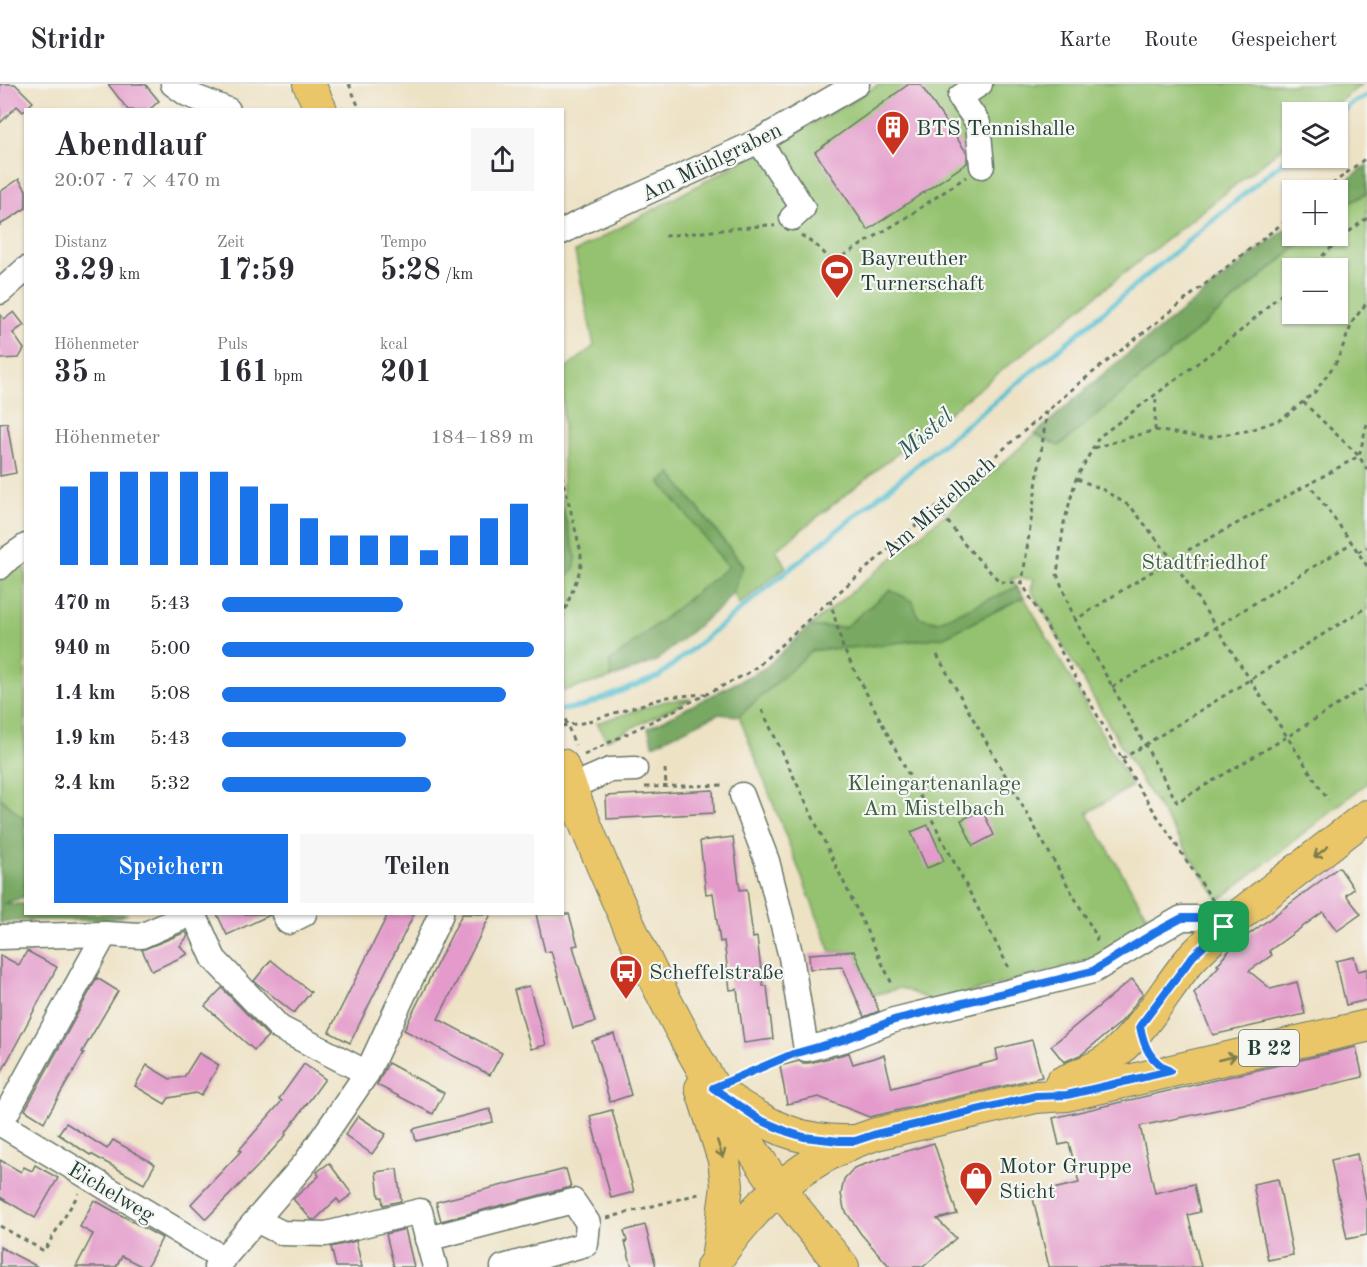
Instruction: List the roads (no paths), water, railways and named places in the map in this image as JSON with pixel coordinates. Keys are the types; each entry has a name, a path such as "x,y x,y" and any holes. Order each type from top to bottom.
{"main road":[{"path":"571,775 631,930 676,1024 713,1088 764,1167 843,1267"},
{"name":"B 22","path":"1036,1096 1110,1058 1140,1026 1193,956 1224,927 1367,816"},
{"path":"1140,1026 1147,1049 1154,1060 1170,1071"},
{"name":"B 22","path":"714,1263 742,1224 778,1187 840,1147 855,1141 1036,1096 1067,1095 1367,1026"},
{"path":"692,1052 702,1095 726,1171 727,1186 714,1263"},
{"path":"713,1088 760,1120 788,1132 822,1140 855,1141"}],"street":[{"path":"173,84 187,94 223,108"},
{"name":"Am Mühlgraben","path":"564,231 759,141 856,84"},
{"path":"980,84 960,97 978,123 982,166"},
{"path":"759,141 803,208 788,226"},
{"path":"0,292 24,271"},
{"path":"571,775 610,770 640,778"},
{"path":"742,795 770,872 791,957 807,1050 843,1040 894,1020 1093,971 1182,918 1201,918 1224,927"},
{"path":"0,937 105,933 141,936 191,915"},
{"path":"193,915 214,959 280,1028 367,1073"},
{"path":"284,915 288,922 302,915"},
{"path":"220,1263 306,1162 367,1073 441,915"},
{"name":"Eichelweg","path":"105,933 0,1125 89,1177 220,1263"},
{"path":"427,1239 573,1201 588,1223 586,1244 503,1267"},
{"path":"258,1219 282,1233 326,1234 420,1211 435,1267"}],"waterway":[{"name":"Mistel","path":"1348,106 1367,96"},
{"name":"Mistel","path":"564,710 584,706 659,676 1058,350 1282,162"}],"place":[{"name":"BTS Tennishalle","path":"893,156"},
{"name":"Bayreuther Turnerschaft","path":"837,299"},
{"name":"Scheffelstraße","path":"626,1000"},
{"name":"Motor Gruppe Sticht","path":"976,1207"}],"park label":[{"name":"Stadtfriedhof","path":"1204,561"},
{"name":"Kleingartenanlage Am Mistelbach","path":"934,794"}]}
